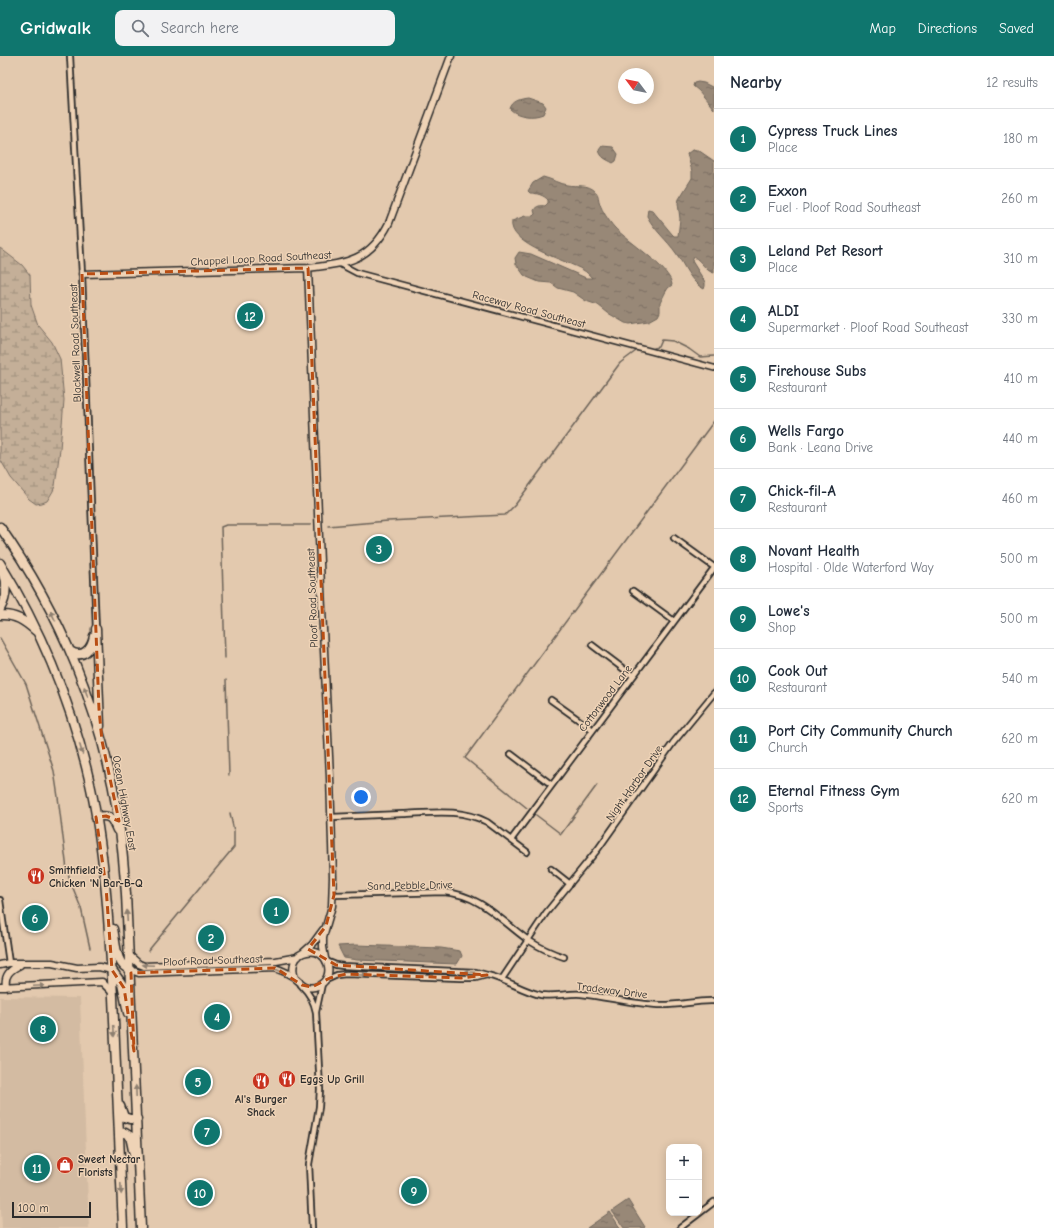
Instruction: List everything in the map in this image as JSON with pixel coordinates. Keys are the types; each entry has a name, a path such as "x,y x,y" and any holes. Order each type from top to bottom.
{"highway":[{"name":"Ocean Highway East","path":"0,527 36,583 70,651 88,697 102,741 115,798 121,838 130,955 141,1228"},
{"path":"0,564 4,576 6,593 4,602 0,609"},
{"path":"0,564 14,586 40,634 56,672 78,737 89,780 96,817 119,960 123,967 130,970"},
{"path":"0,615 18,617 40,634"},
{"path":"70,651 78,655 85,653 92,644 96,629"},
{"path":"96,629 102,741"},
{"path":"96,817 102,815 112,819 121,838"},
{"path":"106,886 112,970 123,1228"},
{"path":"112,970 124,988 134,1051"},
{"path":"117,1089 122,1114 124,1117 136,1119"},
{"path":"119,1132 130,1136 139,1177"}],"street":[{"name":"Blackwell Road Southeast","path":"70,56 82,274 96,629"},
{"name":"Chappel Loop Road Southeast","path":"82,274 308,268 340,264 361,256 371,249 384,234 451,56"},
{"name":"Raceway Road Southeast","path":"340,264 357,273 714,368"},
{"name":"Ploof Road Southeast","path":"308,268 332,817 334,896 323,937 323,948 326,959"},
{"path":"674,538 714,568"},
{"name":"Cottonwood Lane","path":"511,840 714,568"},
{"path":"633,592 674,621"},
{"path":"592,645 633,676"},
{"name":"Night Harbor Drive","path":"502,979 546,914 612,830 673,743 714,693"},
{"path":"551,700 593,730"},
{"path":"511,754 552,785"},
{"path":"332,817 438,812 462,813 487,822 527,852"},
{"path":"551,869 570,884"},
{"name":"Sand Pebble Drive","path":"334,896 444,892 457,894 481,904 528,939 543,948 564,957"},
{"path":"0,900 9,963"},
{"name":"Ploof Road Southeast","path":"130,955 137,963 144,966 276,961 300,955 320,935 326,926"},
{"path":"312,1228 309,1164 319,1106 320,1089 316,1012 314,1002 311,997 296,980 293,967 300,955 308,951 320,954 326,959 328,971 323,982 316,1012"},
{"name":"Tradeway Drive","path":"326,959 336,965 343,966 476,972 502,979 522,989 543,995 580,994 659,1005 714,1001"},
{"path":"0,965 9,963 52,963 77,968 99,966 112,970"},
{"path":"22,964 15,967 7,975 3,987 102,982 112,992"},
{"name":"Ploof Road Southeast","path":"130,970 139,973 275,968 282,970 296,980"},
{"name":"Tradeway Drive","path":"323,982 337,975 346,974 461,978 476,978 487,975"},
{"path":"296,980 307,987 317,986 323,982"},
{"path":"680,1228 714,1202"}],"highlighted area":[{"path":"308,268 334,895 326,926 308,949 336,965 487,975 461,978 346,974 330,978 312,987 302,985 275,968 131,973 134,1051 124,988 112,970 106,887 96,817 106,816 119,821 102,741 99,709 82,274"}],"shaded area":[{"path":"0,997 80,998 89,1228 2,1228 0,1192"}],"green space":[{"path":"0,248 22,265 30,275 31,305 38,325 52,342 60,359 64,400 55,486 47,501 36,504 29,499 11,478 0,459"}],"water":[{"path":"698,82 714,88 714,109 693,86 694,83"},
{"path":"528,98 543,103 546,107 543,114 526,116 517,114 510,109 514,102"},
{"path":"602,146 613,147 618,154 616,161 613,163 602,157 599,150"},
{"path":"692,150 698,150 714,161 714,273 708,270 694,257 692,261 705,282 704,289 691,277 676,253 653,226 647,216 648,209 652,210 674,236 678,236 680,219 678,203 692,178 692,171 687,154"},
{"path":"543,177 571,186 586,186 593,189 598,195 599,202 604,213 614,227 657,263 670,278 672,285 668,288 660,303 660,312 658,316 649,321 630,324 625,323 598,305 586,301 573,292 558,288 551,283 539,282 524,275 516,264 515,258 519,252 531,254 586,278 592,278 576,266 529,245 519,238 513,230 512,221 525,216 533,216 536,208 545,206 548,203 548,200 544,197 528,191 533,183"},
{"path":"356,945 441,948 460,951 462,956 457,964 357,960 344,958 338,946"},
{"path":"628,1200 645,1227 644,1228 624,1228 612,1211"},
{"path":"610,1212 620,1228 587,1228"}],"waterway":[{"path":"654,348 659,347 662,340 673,341 689,349 700,357 714,356"},
{"path":"328,526 388,521 505,515 515,505 620,363 636,351"},
{"path":"527,808 465,758 714,421"},
{"path":"225,658 221,527 226,525 311,525"},
{"path":"0,638 26,684 54,771 67,870 81,908 90,948"},
{"path":"226,680 229,775"},
{"path":"536,815 561,834 597,785"},
{"path":"148,951 234,847 234,831 230,813"}],"place":[{"name":"Eternal Fitness Gym","path":"250,316"},
{"name":"Leland Pet Resort","path":"379,549"},
{"name":"Smithfield's Chicken 'N Bar-B-Q","path":"36,876"},
{"name":"Cypress Truck Lines","path":"276,911"},
{"name":"Wells Fargo","path":"35,918"},
{"name":"Exxon","path":"211,938"},
{"name":"ALDI","path":"217,1017"},
{"name":"Novant Health","path":"43,1029"},
{"name":"Eggs Up Grill","path":"287,1079"},
{"name":"Al's Burger Shack","path":"261,1081"},
{"name":"Firehouse Subs","path":"198,1082"},
{"name":"Chick-fil-A","path":"207,1132"},
{"name":"Sweet Nectar Florists","path":"65,1165"},
{"name":"Port City Community Church","path":"37,1168"},
{"name":"Lowe's","path":"414,1191"},
{"name":"Cook Out","path":"200,1193"}]}
